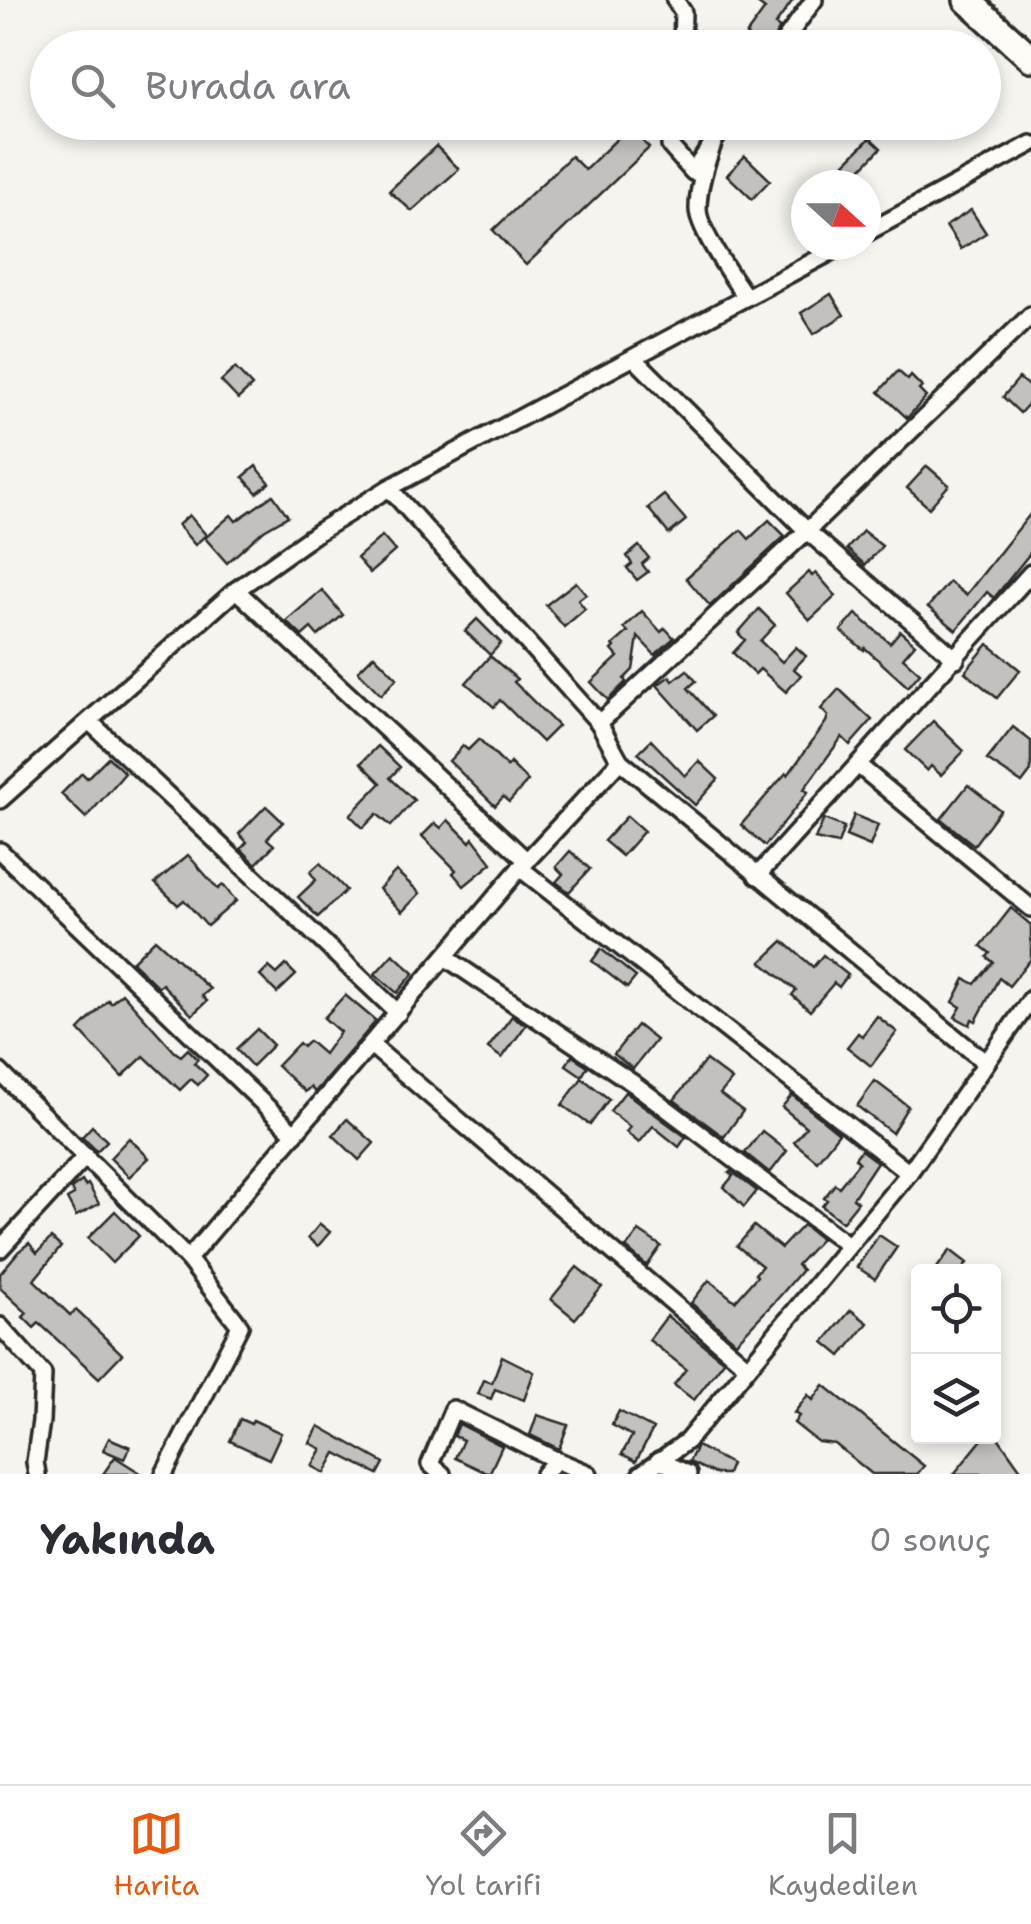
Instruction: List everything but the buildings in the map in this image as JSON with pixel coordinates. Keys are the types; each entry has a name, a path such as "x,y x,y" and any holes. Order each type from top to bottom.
{"highway":[{"path":"967,0 1000,30"},
{"path":"1001,31 1031,58"}],"street":[{"path":"674,0 683,12 682,30"},
{"path":"792,30 814,0"},
{"path":"671,140 670,146 693,172 714,141"},
{"path":"714,141 704,169 697,213 746,298"},
{"path":"881,225 1031,144"},
{"path":"0,800 236,590 318,532 389,488 816,260"},
{"path":"599,722 807,531 1031,315"},
{"path":"634,358 807,531 956,659"},
{"path":"389,488 599,722 620,761 986,1063"},
{"path":"757,876 1031,573"},
{"path":"236,590 523,865 908,1172"},
{"path":"90,721 398,1013"},
{"path":"188,1259 523,865 620,761"},
{"path":"858,765 1031,908"},
{"path":"0,851 295,1134"},
{"path":"445,957 634,1084 848,1245"},
{"path":"650,1469 686,1441 908,1172 1031,999"},
{"path":"371,1046 748,1367"},
{"path":"0,1072 188,1259 240,1326 164,1474"},
{"path":"0,1248 86,1156"},
{"path":"0,1326 43,1374 37,1474"},
{"path":"442,1474 430,1464 453,1409 588,1474"},
{"path":"544,1474 556,1460"},
{"path":"650,1469 688,1474"}]}
